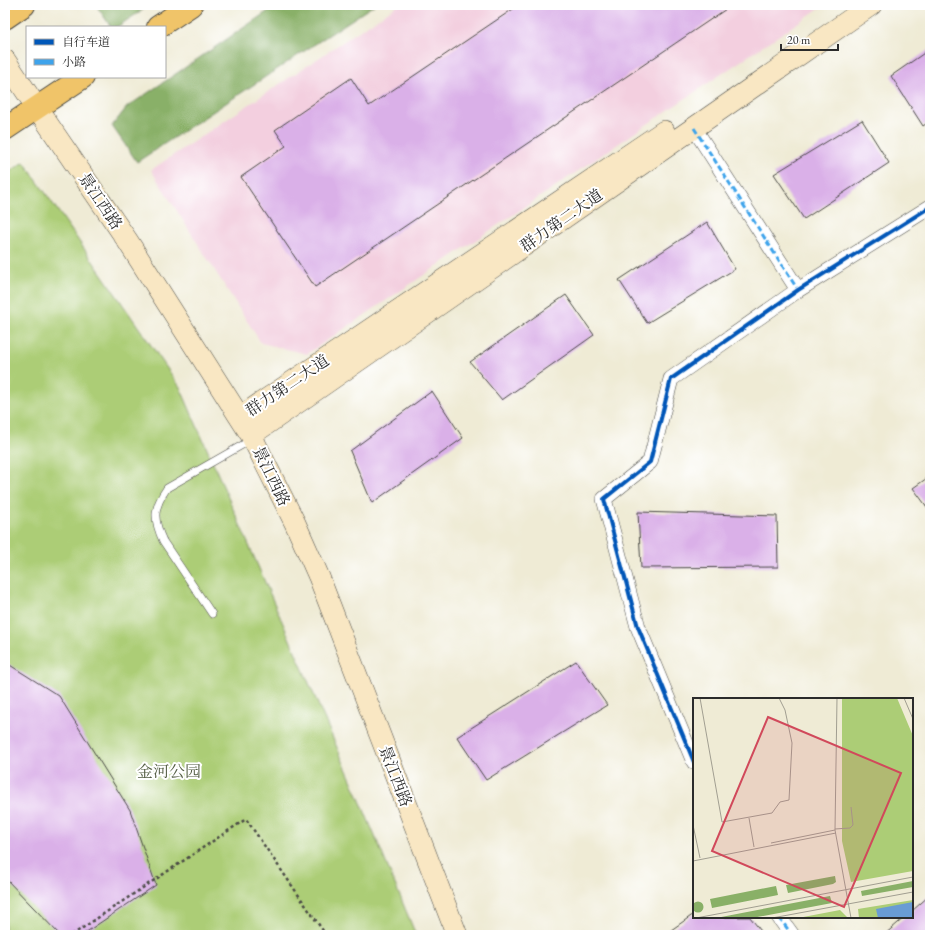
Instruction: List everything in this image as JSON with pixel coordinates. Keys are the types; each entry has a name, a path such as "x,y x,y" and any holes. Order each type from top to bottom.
{"main road":[{"path":"5,18 24,5"},
{"path":"160,26 191,5"},
{"name":"群力第二大道","path":"240,417 852,5"},
{"name":"群力第二大道","path":"252,437 871,5"},
{"name":"景江西路","path":"5,60 127,240 252,437 295,523 319,577 457,935"},
{"path":"5,129 82,78"}],"street":[{"path":"694,128 798,290"},
{"path":"693,760 638,627 604,499 650,462 672,379 798,290 930,207"},
{"path":"780,918 792,935"}],"lane":[{"path":"212,614 162,541 157,528 156,513 159,500 167,488 252,437"}],"path":[{"path":"72,935 246,819 326,935"}],"shaded area":[{"path":"398,5 824,5 307,354 261,343 151,170"}],"green space":[{"path":"96,5 150,5 118,26 110,26"},
{"path":"277,5 374,5 137,162 112,126 127,107"},
{"name":"金河公园","path":"24,162 180,387 362,805 416,935 5,935 5,175"}],"building":[{"path":"519,5 732,5 315,287 241,177 286,146 275,130 351,78 369,106"},
{"path":"930,49 930,121 923,126 891,76"},
{"path":"862,120 889,163 804,219 774,174"},
{"path":"707,222 735,269 647,323 619,280"},
{"path":"566,295 594,335 502,400 470,362"},
{"path":"432,391 463,438 372,503 350,451"},
{"path":"930,476 930,511 913,488"},
{"path":"638,512 777,516 778,567 641,568"},
{"path":"576,661 607,705 486,780 457,737"},
{"path":"5,662 59,696 130,810 156,885 82,935 60,935 5,878"},
{"path":"930,895 930,935 884,935 904,918 913,918 913,910"},
{"path":"693,915 693,918 751,918 764,935 664,935"}],"marked path":[{"path":"694,128 798,290"},
{"path":"780,918 792,935"}],"cycle path":[{"path":"693,760 638,627 604,499 650,462 671,379 798,290 930,207"}]}
